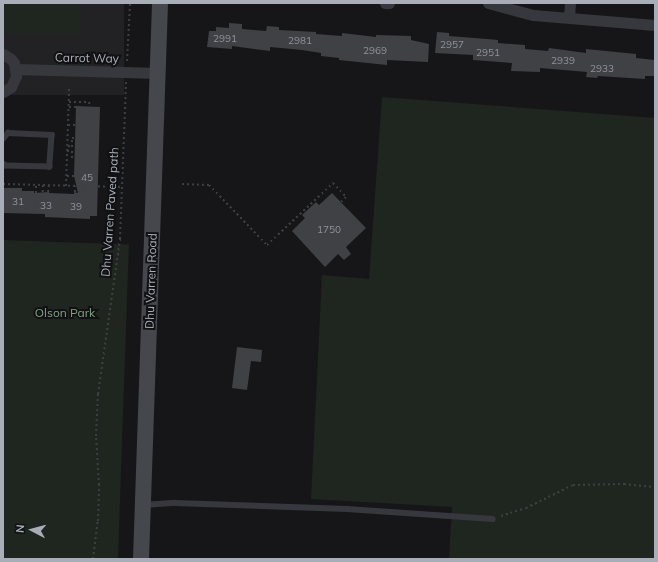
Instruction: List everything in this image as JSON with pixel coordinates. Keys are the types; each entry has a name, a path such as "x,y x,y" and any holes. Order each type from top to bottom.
{"main road":[{"name":"Dhu Varren Road","path":"141,559 160,3"}],"street":[{"path":"488,3 533,15 655,25"},
{"path":"569,17 570,3"},
{"path":"3,54 11,58 16,70 15,82 11,87 3,92"},
{"name":"Carrot Way","path":"16,70 158,73"}],"lane":[{"path":"3,139 8,134 52,135 50,167 6,166 3,164"},
{"path":"143,505 175,503 348,509 493,519"}],"path":[{"path":"127,64 130,3"},
{"name":"Dhu Varren Paved path","path":"93,559 98,521 99,486 96,436 98,394 116,270 122,187 126,81"},
{"path":"66,186 69,88"},
{"path":"69,102 89,102 90,107"},
{"path":"69,107 76,107"},
{"path":"68,125 76,125"},
{"path":"68,146 72,147 72,138 75,138"},
{"path":"67,151 72,151 73,159 67,158"},
{"path":"67,176 74,176"},
{"path":"84,193 87,178"},
{"path":"182,184 209,185 267,245 333,183 346,198 341,202"},
{"path":"3,184 122,187"},
{"path":"33,212 36,212 36,185"},
{"path":"43,185 42,206 46,206"},
{"path":"48,185 48,192"},
{"path":"75,186 75,192"},
{"path":"79,187 79,207"},
{"path":"493,519 526,508 573,485 624,484 655,487"}],"shaded area":[{"path":"3,3 124,3 124,95 3,95"}],"green space":[{"path":"3,3 80,3 80,34 3,34"},
{"path":"382,97 655,118 655,559 449,559 452,507 311,499 322,275 369,279"},
{"name":"Olson Park","path":"3,240 129,244 118,559 3,559"}],"building":[{"path":"229,23 242,24 242,29 266,31 267,26 279,27 279,30 316,32 316,34 342,36 342,33 376,37 376,35 411,36 411,40 429,44 428,62 387,60 387,65 339,60 339,58 321,56 321,53 302,50 270,47 270,51 232,46 232,49 207,47 209,31 216,31 216,27 229,28"},
{"path":"437,32 449,33 449,36 498,40 498,43 525,45 525,49 548,51 549,48 586,53 586,49 636,54 636,58 655,60 654,76 645,76 645,79 598,76 597,78 586,77 587,72 540,68 540,72 511,71 512,63 473,60 473,55 435,53"},
{"path":"76,106 100,107 97,216 90,216 90,219 45,217 45,214 3,213 3,188 22,188 22,191 34,191 34,193 78,193 74,176"},
{"path":"332,193 366,228 346,247 351,254 344,260 338,254 325,267 292,231 305,218 302,215 316,202 319,205"},
{"path":"237,347 262,350 261,362 251,361 247,390 232,388"}]}
